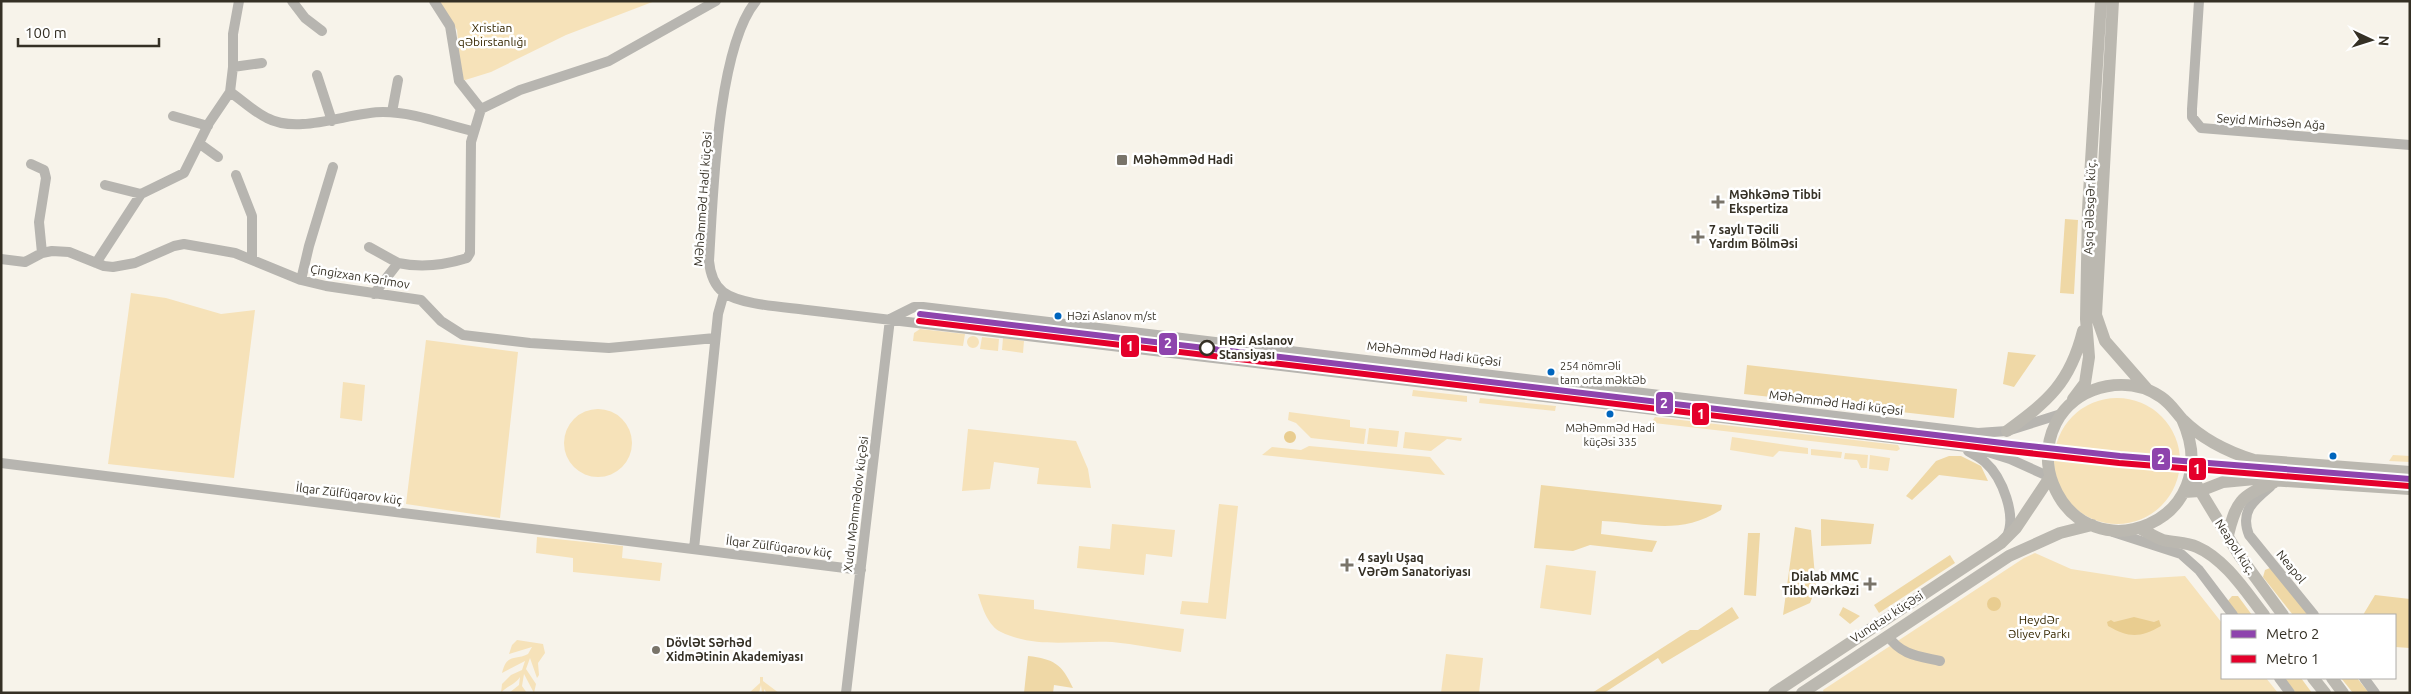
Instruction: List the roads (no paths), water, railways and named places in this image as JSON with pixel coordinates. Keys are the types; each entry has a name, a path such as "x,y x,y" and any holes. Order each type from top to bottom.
{"main road":[{"name":"Aşıq Ələsgər küç.","path":"2065,410 2085,383 2088,371 2089,357 2086,319 2088,209 2101,1"},
{"name":"Aşıq Ələsgər küç.","path":"2113,1 2096,316 2105,340 2147,390"},
{"path":"2008,431 2049,399 2069,372 2078,349 2086,319"},
{"path":"2182,419 2189,434 2193,456 2191,477 2175,506 2162,518 2139,528 2108,530 2092,525 2078,517 2056,493 2050,477 2048,464 2050,438 2065,410 2081,396 2105,386 2130,385 2147,390 2167,402 2182,419 2222,448 2254,460 2410,472"},
{"name":"Vunqtau küçəsi","path":"1774,693 2003,540 2016,528 2050,477"},
{"name":"Neapol küç.","path":"2191,477 2253,575 2282,614"},
{"path":"2184,492 2200,491 2223,482 2240,480 2278,480 2410,489"},
{"path":"2228,535 2235,508 2242,498 2278,480"},
{"name":"Vunqtau küçəsi","path":"1802,693 2009,556 2060,533 2092,525"},
{"name":"Neapol küç.","path":"2139,528 2164,540 2182,542 2199,547 2212,556 2263,614"},
{"path":"2314,679 2325,693"},
{"path":"2333,679 2343,693"}],"street":[{"path":"96,263 142,194 184,173 208,126 230,92 234,34 239,1"},
{"path":"292,1 305,18 322,31"},
{"path":"434,1 450,26 459,82 481,109"},
{"path":"369,247 398,263 410,266 442,265 467,258 470,253 472,131 481,109 520,90 609,61 716,1"},
{"name":"Məhəmməd Hadi küçəsi","path":"724,293 711,275 709,261 720,130 729,67 738,33 748,11 756,1"},
{"name":"Seyid Mirhəsən Ağa","path":"2198,1 2192,109 2195,123 2200,128 2410,145"},
{"path":"233,67 262,63"},
{"path":"317,75 332,121"},
{"path":"392,112 398,80"},
{"path":"230,92 273,121 309,124 332,121 358,114 392,112 472,131"},
{"path":"173,116 208,126"},
{"path":"200,144 218,157"},
{"path":"31,164 44,170 46,178 39,222 42,253"},
{"path":"302,280 309,246 333,167"},
{"path":"236,175 252,216 252,258"},
{"path":"105,186 142,194"},
{"name":"Çingizxan Kərimov","path":"1,259 25,262 42,253 52,251 69,252 96,263 114,266 135,263 174,246 184,244 236,253 302,280 374,294 421,300 452,330 463,335 609,348 715,338"},
{"path":"374,294 398,263"},
{"path":"694,549 715,338 720,303 724,293 738,299 765,304 1959,446 1994,454 2050,477"},
{"name":"Məhəmməd Hadi küçəsi","path":"890,319 914,308 923,307 1978,433 2008,431 2065,410"},
{"name":"Xudu Məmmədov küçəsi","path":"846,693 890,319"},
{"path":"1214,356 1217,341"},
{"path":"1807,428 1809,413"},
{"path":"1959,446 1986,462 2003,491 2011,516 2009,531 2003,540"},
{"name":"İlqar Zülfüqarov küç","path":"1,463 861,570"},
{"name":"Neapol","path":"2278,480 2249,506 2245,517 2249,535 2313,614"},
{"path":"2108,530 2181,554 2199,570 2232,614"},
{"path":"1888,636 1896,647 1916,656 1940,661"},
{"path":"2280,679 2290,693"},
{"path":"2365,679 2376,693"}],"metro line":[{"name":"2","path":"920,314 2011,444 2120,456 2410,479"},
{"name":"1","path":"919,321 2010,451 2119,463 2409,486"}],"place":[{"name":"Məhəmməd Hadi","path":"1122,160"},
{"name":"Məhkəmə Tibbi Ekspertiza","path":"1718,202"},
{"name":"7 saylı Təcili Yardım Bölməsi","path":"1698,237"},
{"name":"Həzi Aslanov m/st","path":"1058,316"},
{"name":"Həzi Aslanov Stansiyası","path":"1207,348"},
{"name":"254 nömrəli tam orta məktəb","path":"1551,372"},
{"name":"Məhəmməd Hadi küçəsi 335","path":"1610,414"},
{"name":"4 saylı Uşaq Vərəm Sanatoriyası","path":"1347,565"},
{"name":"Dialab MMC Tibb Mərkəzi","path":"1870,584"},
{"name":"Dövlət Sərhəd Xidmətinin Akademiyası","path":"656,650"}],"park label":[{"name":"Xristian qəbirstanlığı","path":"492,35"},
{"name":"Heydər Əliyev Parkı","path":"2039,627"}]}
